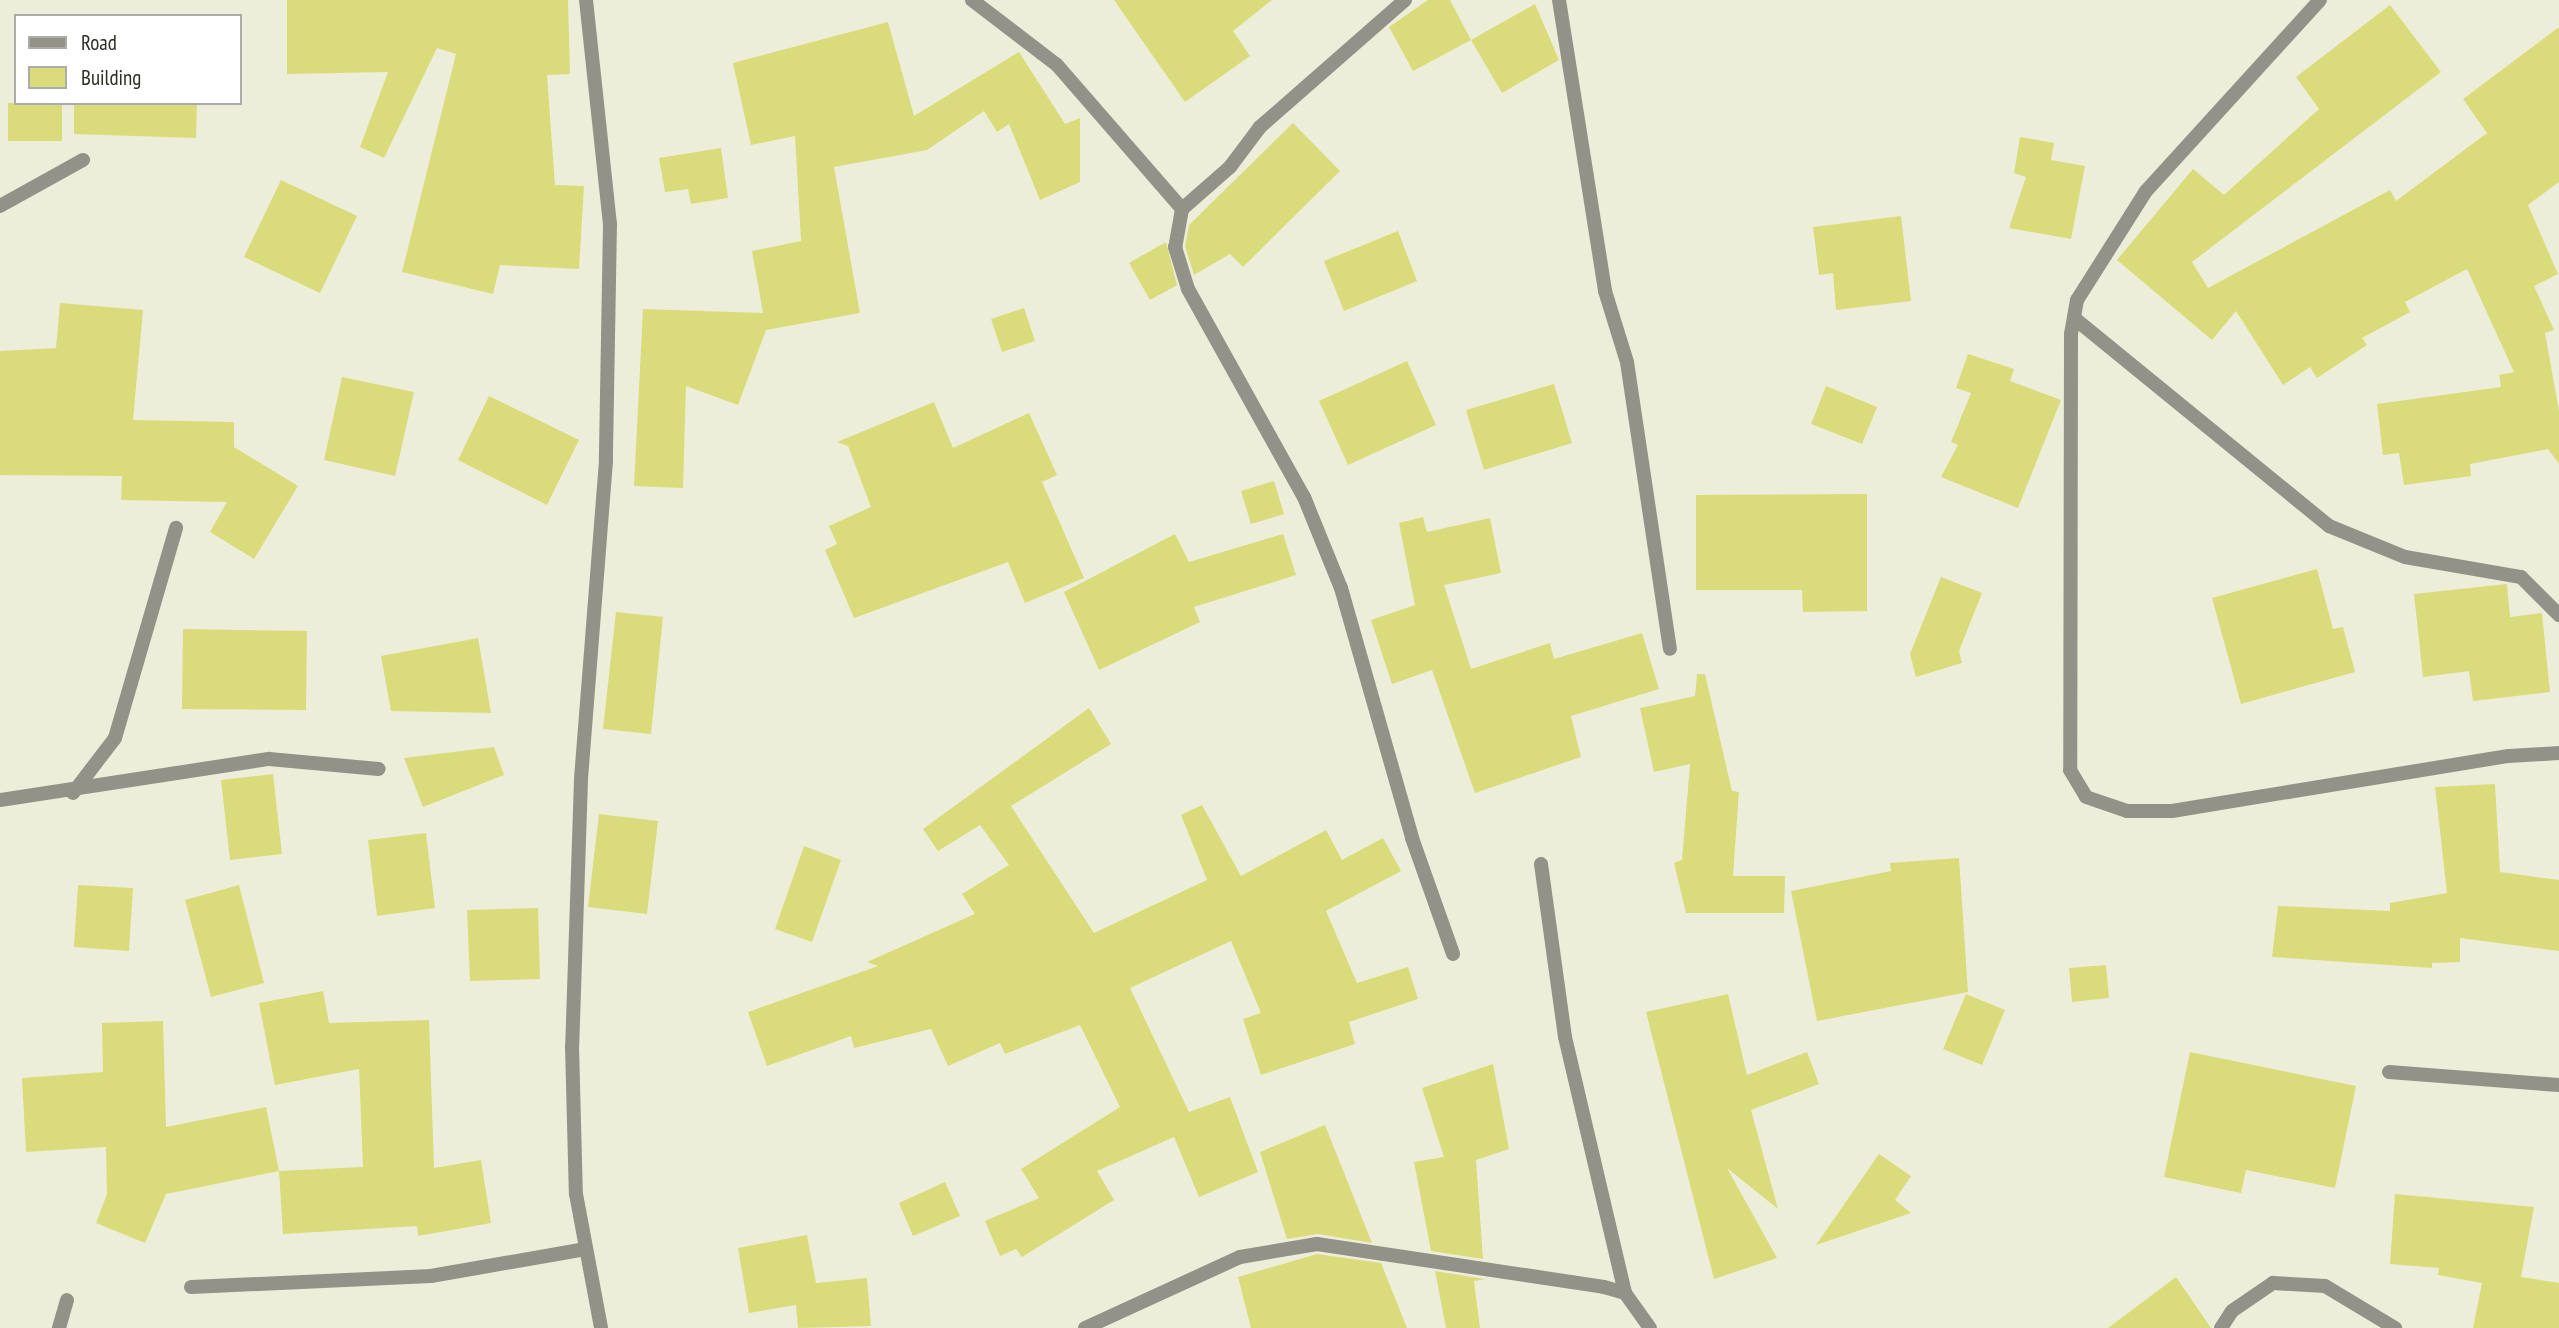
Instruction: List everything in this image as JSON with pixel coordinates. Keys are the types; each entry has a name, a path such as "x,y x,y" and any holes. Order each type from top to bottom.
{"street":[{"path":"586,0 610,223 606,461 581,780 572,1046 576,1194 601,1328"},
{"path":"972,0 1057,65 1182,209"},
{"path":"1405,0 1260,127 1230,167 1182,209 1175,247 1188,289 1304,497 1341,588 1412,838 1453,954"},
{"path":"1559,0 1605,291 1627,362 1670,649"},
{"path":"2320,0 2121,223 2096,262 2074,318 2067,729 2070,771 2086,797 2127,811 2172,811 2509,755 2559,754"},
{"path":"0,206 83,160"},
{"path":"2074,318 2329,526 2405,557 2521,577 2559,615"},
{"path":"73,793 116,738 176,528"},
{"path":"0,800 73,793 269,760 379,769"},
{"path":"1541,864 1565,1037 1625,1293 1650,1328"},
{"path":"2389,1072 2559,1085"},
{"path":"1086,1328 1240,1257 1317,1244 1625,1293"},
{"path":"191,1287 431,1276 586,1248"},
{"path":"2221,1328 2232,1311 2273,1283 2325,1286 2396,1328"},
{"path":"59,1328 67,1300"}],"building":[{"path":"287,0 568,0 570,74 547,75 555,185 584,186 579,269 500,265 493,294 402,272 456,54 437,48 384,158 360,147 388,72 287,74"},
{"path":"1114,0 1272,0 1233,31 1250,56 1185,102"},
{"path":"1428,0 1450,0 1471,40 1413,71 1389,27"},
{"path":"1535,4 1559,60 1502,93 1471,40"},
{"path":"2390,5 2441,72 2192,262 2208,288 2390,190 2396,201 2487,133 2463,99 2559,27 2559,182 2528,205 2558,274 2534,286 2554,330 2545,333 2559,411 2559,464 2548,449 2470,464 2471,476 2404,485 2399,453 2383,455 2377,404 2501,387 2499,375 2514,372 2467,269 2405,302 2410,312 2362,338 2367,345 2317,378 2310,367 2283,385 2236,311 2212,340 2117,260 2193,169 2224,195 2319,109 2296,77"},
{"path":"888,22 914,116 1019,52 1065,124 1080,118 1080,182 1040,200 1009,124 997,132 984,111 927,150 834,167 860,313 766,330 738,405 686,386 683,488 634,486 643,309 763,313 752,251 801,241 795,136 751,145 733,63"},
{"path":"8,103 62,105 62,141 8,141"},
{"path":"74,105 197,105 196,138 74,134"},
{"path":"1293,123 1340,171 1243,267 1230,254 1194,275 1185,246 1189,225"},
{"path":"2020,137 2054,143 2051,160 2085,166 2071,239 2009,228 2026,177 2014,173"},
{"path":"721,148 728,198 691,204 688,189 665,192 659,158"},
{"path":"281,180 357,216 320,293 244,257"},
{"path":"1901,216 1911,301 1836,310 1833,273 1819,275 1813,227"},
{"path":"1398,231 1417,281 1344,311 1324,261"},
{"path":"1166,242 1177,285 1150,300 1129,263"},
{"path":"60,303 143,310 133,420 234,422 234,447 298,486 254,559 210,532 227,502 121,500 122,476 0,475 0,351 56,348"},
{"path":"1024,308 1035,341 1002,352 991,319"},
{"path":"1968,354 2014,369 2010,381 2061,400 2018,508 1941,477 1958,445 1951,442 1971,393 1956,388"},
{"path":"1407,361 1436,425 1348,465 1319,401"},
{"path":"342,377 414,392 395,476 324,460"},
{"path":"1554,384 1572,443 1484,470 1466,410"},
{"path":"1826,386 1877,407 1862,444 1811,424"},
{"path":"489,396 579,440 547,505 458,460"},
{"path":"934,402 953,448 1029,413 1057,475 1042,482 1084,578 1025,603 1008,562 854,618 825,550 837,544 829,526 871,507 848,446 837,442"},
{"path":"1274,481 1284,514 1251,524 1241,491"},
{"path":"1867,494 1867,611 1803,612 1802,590 1696,590 1696,495"},
{"path":"1423,517 1427,532 1490,518 1501,573 1444,585 1471,669 1550,643 1554,659 1642,633 1659,689 1571,716 1581,757 1475,793 1432,670 1392,684 1371,620 1415,605 1399,523"},
{"path":"1175,534 1189,562 1283,534 1296,575 1194,607 1200,622 1099,670 1064,592"},
{"path":"2317,569 2333,629 2343,627 2355,672 2241,704 2212,598"},
{"path":"1941,577 1982,593 1959,651 1962,663 1916,677 1910,654"},
{"path":"2507,584 2510,617 2542,613 2550,692 2473,701 2469,671 2423,677 2414,594"},
{"path":"616,612 663,617 651,734 603,729"},
{"path":"183,629 307,631 306,710 182,709"},
{"path":"478,638 491,713 391,711 381,656"},
{"path":"1697,674 1705,674 1732,791 1739,792 1733,876 1785,876 1784,913 1686,913 1674,863 1682,860 1690,764 1654,772 1640,708 1695,696"},
{"path":"1089,708 1111,744 1011,806 1094,933 1207,880 1181,815 1202,805 1241,876 1326,830 1342,860 1383,838 1401,871 1326,911 1357,983 1408,967 1418,999 1349,1022 1355,1044 1261,1075 1243,1019 1261,1013 1231,941 1130,988 1189,1112 1230,1097 1258,1172 1199,1197 1174,1137 1097,1171 1114,1200 1022,1257 1016,1249 1000,1256 985,1221 1039,1198 1021,1169 1120,1107 1080,1025 1005,1054 1000,1043 948,1066 931,1029 854,1048 851,1036 767,1066 748,1012 878,966 867,962 975,914 962,894 1009,865 980,825 938,851 923,829"},
{"path":"494,747 504,775 423,807 404,758"},
{"path":"273,774 282,854 230,860 221,780"},
{"path":"2495,784 2500,872 2559,880 2559,951 2460,938 2460,962 2432,963 2432,968 2272,957 2278,906 2390,911 2390,903 2447,893 2435,787"},
{"path":"599,814 658,821 647,914 588,907"},
{"path":"426,833 435,908 377,916 368,840"},
{"path":"804,846 841,860 812,942 775,929"},
{"path":"1959,858 1968,992 1817,1021 1791,891 1891,871 1890,863"},
{"path":"78,885 133,888 129,951 74,947"},
{"path":"239,885 264,983 211,997 185,900"},
{"path":"538,908 540,979 470,981 467,910"},
{"path":"2106,965 2109,998 2072,1002 2069,968"},
{"path":"323,991 329,1023 429,1020 434,1168 481,1160 491,1223 418,1236 417,1226 283,1234 279,1171 363,1167 359,1069 275,1085 259,1003"},
{"path":"1728,994 1747,1075 1807,1052 1819,1084 1751,1110 1778,1209 1727,1168 1777,1258 1714,1279 1646,1012"},
{"path":"1966,994 2005,1010 1982,1065 1943,1049"},
{"path":"163,1021 166,1127 266,1107 279,1171 166,1194 145,1243 96,1223 107,1194 106,1147 26,1152 22,1078 103,1072 102,1023"},
{"path":"2190,1052 2356,1086 2335,1188 2246,1170 2241,1193 2164,1177"},
{"path":"1493,1064 1509,1149 1476,1160 1483,1259 1431,1251 1414,1162 1444,1157 1422,1088"},
{"path":"1325,1125 1372,1243 1318,1234 1287,1239 1260,1152"},
{"path":"1879,1154 1911,1176 1895,1200 1911,1213 1816,1245"},
{"path":"945,1182 960,1216 913,1236 899,1203"},
{"path":"2395,1194 2534,1207 2521,1277 2559,1283 2559,1328 2473,1328 2482,1283 2438,1275 2439,1268 2390,1264"},
{"path":"807,1235 816,1283 867,1278 871,1326 798,1328 796,1305 749,1313 738,1248"},
{"path":"1317,1254 1381,1263 1407,1328 1251,1328 1238,1277"},
{"path":"1435,1271 1485,1279 1474,1281 1480,1328 1446,1328"},
{"path":"2176,1277 2211,1328 2108,1328"}]}
